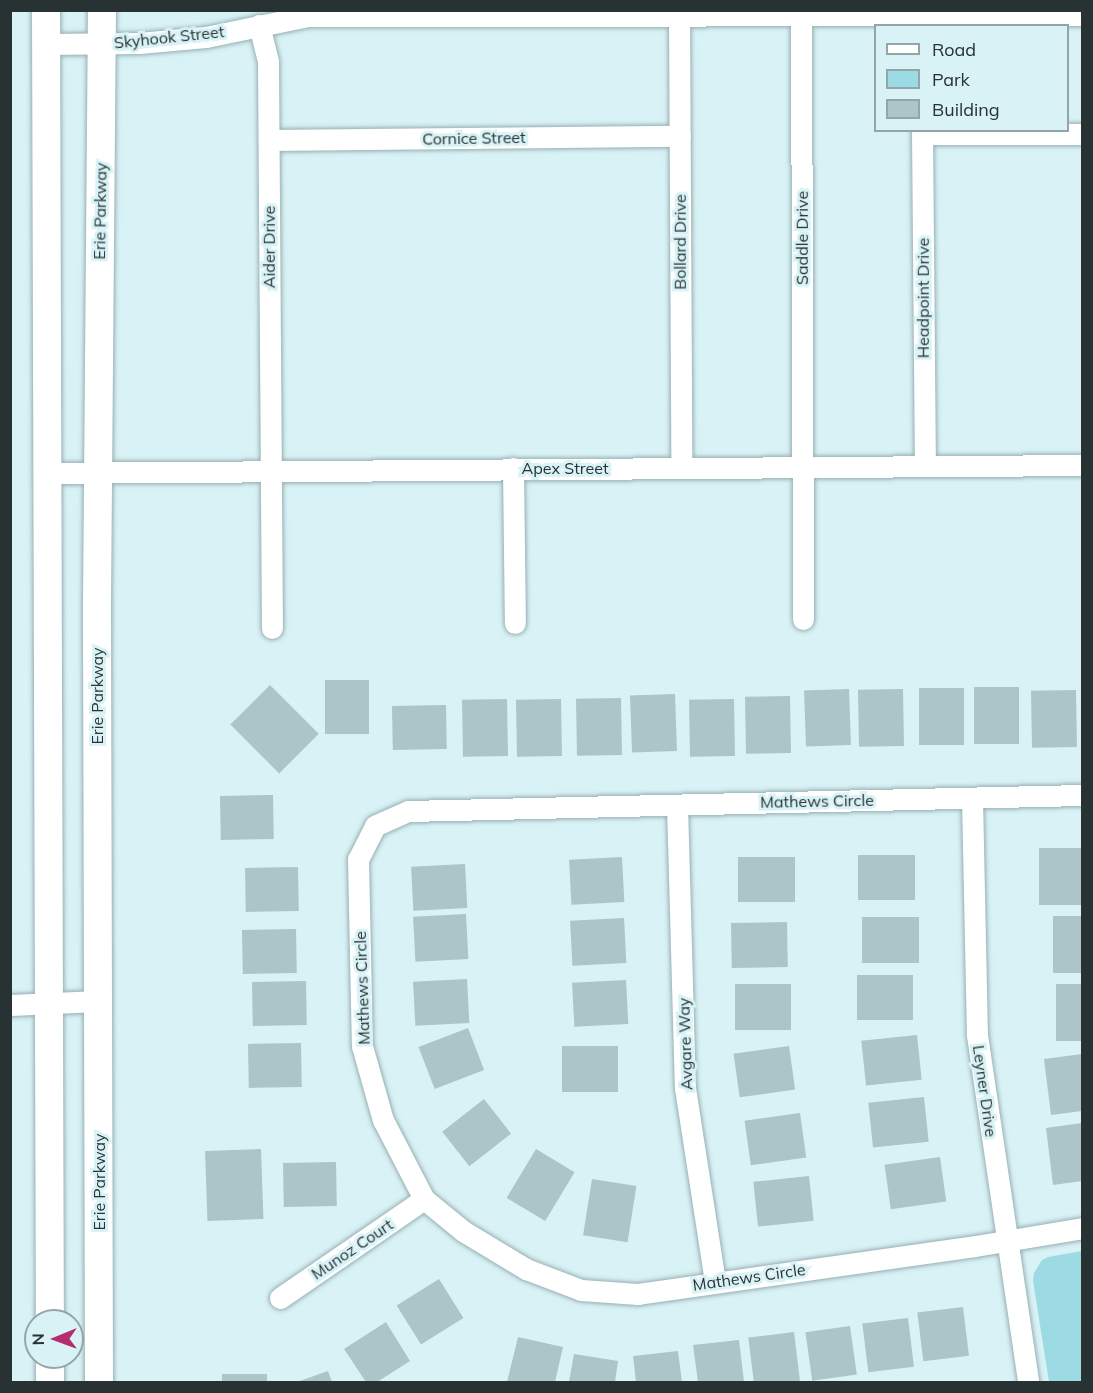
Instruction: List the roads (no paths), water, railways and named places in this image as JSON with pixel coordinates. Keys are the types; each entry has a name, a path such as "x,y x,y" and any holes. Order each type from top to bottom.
{"main road":[{"path":"46,10 51,1309"},
{"name":"Erie Parkway","path":"99,1383 98,473 102,10"}],"street":[{"name":"Bollard Drive","path":"679,14 681,467"},
{"name":"Saddle Drive","path":"801,14 803,619"},
{"name":"Skyhook Street","path":"46,44 139,44 206,37 307,16 1083,15"},
{"name":"Aider Drive","path":"259,25 268,62 272,628"},
{"path":"922,132 1083,135"},
{"name":"Headpoint Drive","path":"922,132 925,466"},
{"name":"Cornice Street","path":"269,140 680,136"},
{"name":"Apex Street","path":"48,473 1083,465"},
{"path":"513,468 515,623"},
{"name":"Mathews Circle","path":"1083,795 408,810 375,826 358,859 362,1046 383,1120 424,1199 463,1232 526,1269 581,1290 638,1293 1083,1228"},
{"name":"Leyner Drive","path":"972,798 977,1035 1028,1383"},
{"name":"Avgare Way","path":"677,805 685,1088 715,1281"},
{"path":"10,1005 98,1001"},
{"name":"Munoz Court","path":"280,1298 424,1199"}]}
